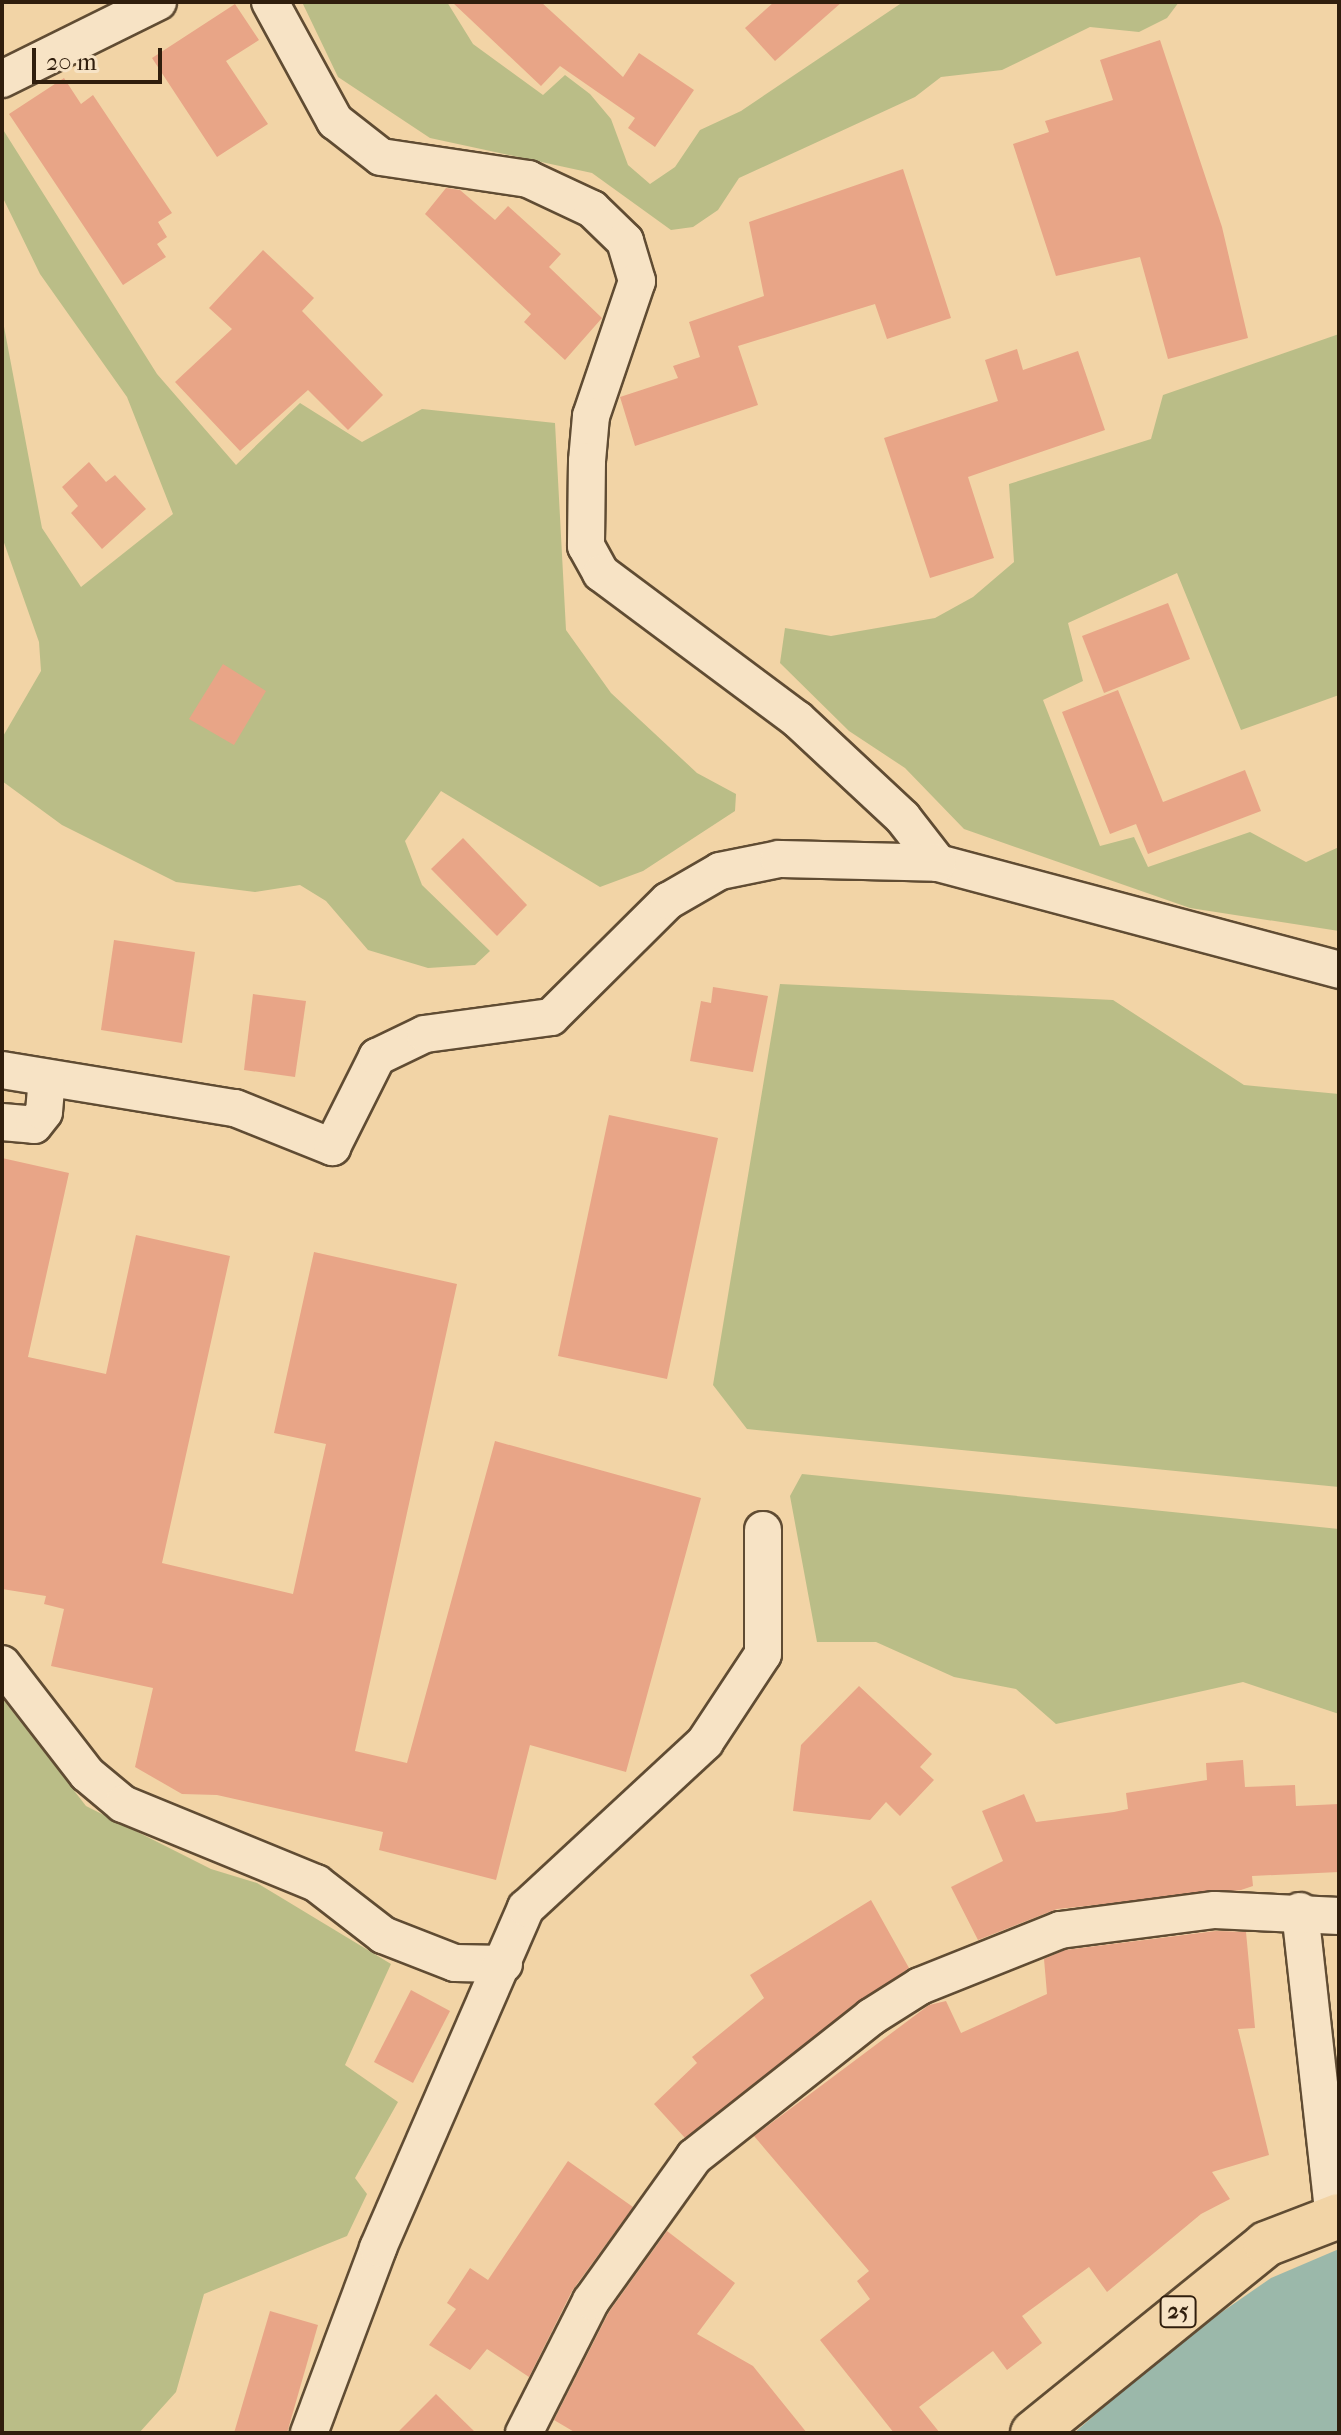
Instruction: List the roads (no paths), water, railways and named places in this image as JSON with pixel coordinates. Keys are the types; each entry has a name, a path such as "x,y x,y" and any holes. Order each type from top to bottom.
{"main road":[{"name":"25","path":"1033,2433 1266,2244 1336,2216"}],"street":[{"path":"2,79 158,2"},
{"path":"270,2 335,121 381,157 528,179 592,209 625,241 637,281 591,416 586,546 601,573 797,719 903,818 938,863"},
{"path":"2,1070 47,1080 235,1108 332,1147 377,1057 425,1034 551,1017 668,901 720,871 779,859 938,863 1339,970"},
{"path":"2,1122 34,1125 44,1112 47,1080"},
{"path":"309,2433 378,2248 526,1908 732,1707 763,1654 763,1530"},
{"path":"2,1664 87,1774 123,1804 316,1883 383,1935 455,1963 504,1964"},
{"path":"525,2433 591,2301 694,2157 871,2017 920,1986 1060,1930 1172,1913 1300,1911 1339,1916"},
{"path":"1300,1911 1336,2216"}]}
